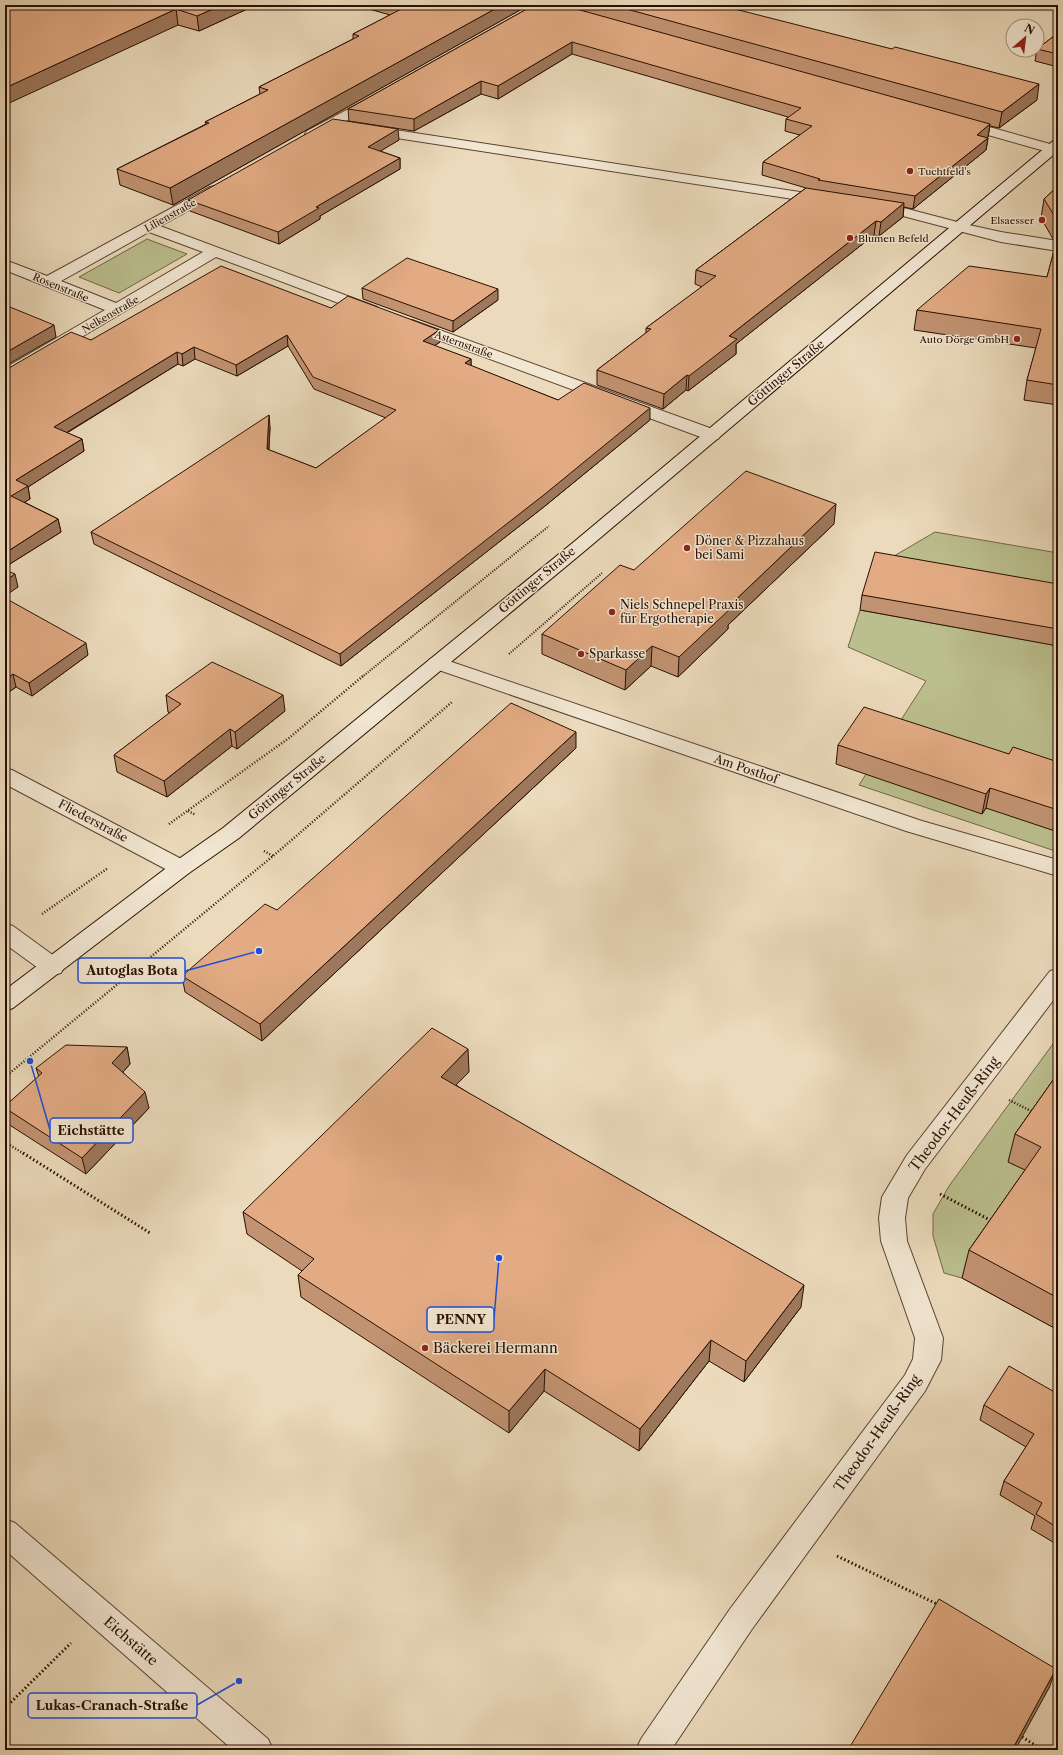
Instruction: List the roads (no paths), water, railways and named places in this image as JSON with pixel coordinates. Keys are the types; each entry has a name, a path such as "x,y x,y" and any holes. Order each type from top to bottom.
{"street":[{"path":"304,139 385,94"},
{"path":"948,120 1055,147"},
{"path":"331,124 836,202"},
{"name":"Göttinger Straße","path":"5,1002 53,967 181,868 231,833 712,435 1055,147"},
{"name":"Lilienstraße","path":"48,282 230,181"},
{"path":"860,205 900,211 1001,237 1058,246"},
{"name":"Asternstraße","path":"149,227 712,435"},
{"name":"Nelkenstraße","path":"5,375 214,252"},
{"name":"Rosenstraße","path":"5,265 117,309"},
{"name":"Am Posthof","path":"437,663 914,826 1058,868"},
{"name":"Fliederstraße","path":"5,775 181,868"},
{"path":"7,936 53,967"},
{"name":"Theodor-Heuß-Ring","path":"652,1750 741,1619 915,1383 927,1360 929,1338 894,1241 892,1218 895,1197 916,1162 1058,977"},
{"name":"Eichstätte","path":"5,1532 257,1750"}],"place":[{"name":"Tuchtfeld's","path":"910,171"},
{"name":"Elsaesser","path":"1042,220"},
{"name":"Blumen Befeld","path":"850,238"},
{"name":"Auto Dörge GmbH","path":"1017,339"},
{"name":"Döner & Pizzahaus bei Sami","path":"687,548"},
{"name":"Niels Schnepel Praxis für Ergotherapie","path":"612,612"},
{"name":"Sparkasse","path":"581,654"},
{"name":"Autoglas Bota","path":"259,951"},
{"name":"Eichstätte","path":"30,1061"},
{"name":"PENNY","path":"499,1258"},
{"name":"Bäckerei Hermann","path":"425,1348"},
{"name":"Lukas-Cranach-Straße","path":"239,1681"}]}
